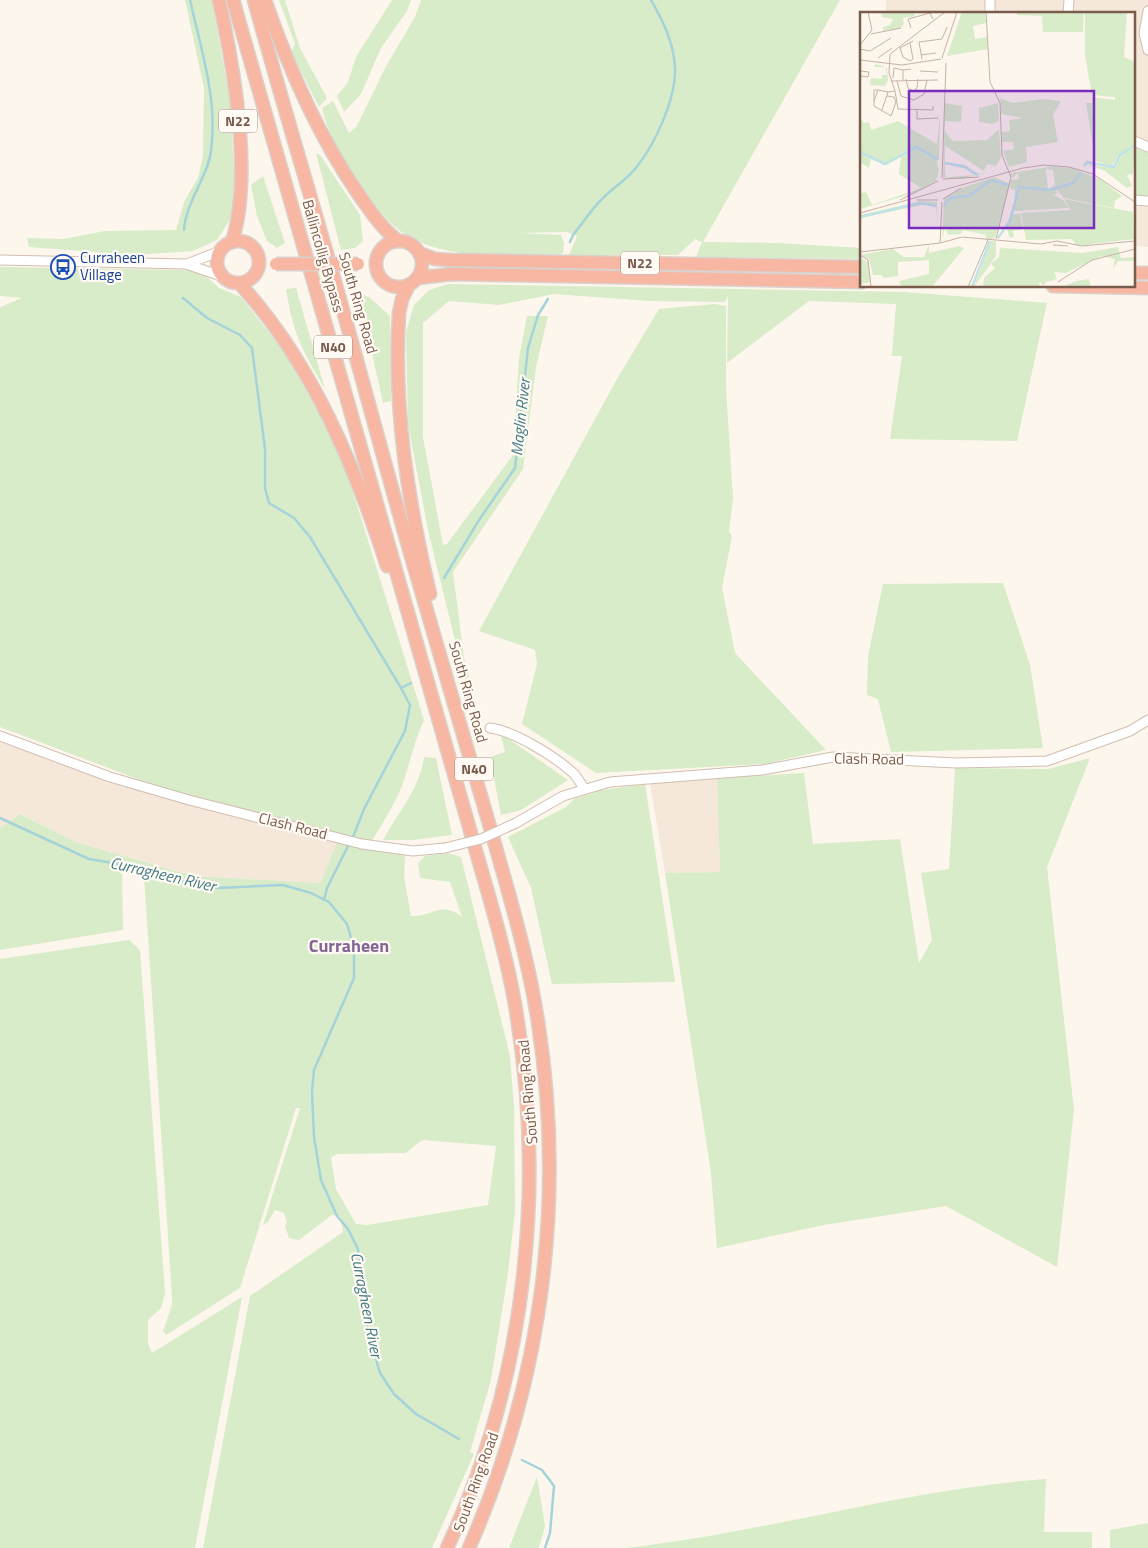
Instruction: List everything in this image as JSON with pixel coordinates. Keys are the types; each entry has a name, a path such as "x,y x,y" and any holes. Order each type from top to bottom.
{"highway":[{"name":"N22","path":"219,0 231,60 238,120 240,209 232,242 245,242 251,245 259,255 276,264 358,264 377,258 385,246 398,241"},
{"name":"Ballincollig Bypass","path":"233,0 431,694"},
{"name":"South Ring Road","path":"254,0 417,578 452,692 530,979 547,1086 550,1156 546,1255 534,1344 513,1429 488,1501 469,1548"},
{"name":"N22","path":"265,0 285,57 329,147 367,206 387,232 398,241 410,244 420,253 435,259 452,260 860,267"},
{"path":"232,242 220,252 217,264 221,276 233,283 240,284 266,315 315,392 342,445 371,518 416,657 431,694"},
{"path":"420,253 422,266 402,299 398,326 403,443 419,546 452,692"},
{"path":"255,276 259,269 259,255"},
{"path":"377,258 377,270 380,276"},
{"name":"N22","path":"240,284 276,264"},
{"name":"N22","path":"358,264 380,276 389,285 402,287 413,282 452,274 860,282"},
{"name":"South Ring Road","path":"431,694 504,953 521,1042 530,1148 526,1252 519,1309 508,1369 480,1465 447,1548"}],"street":[{"path":"1148,11 1144,32 1148,50"},
{"path":"1136,142 1148,147"},
{"path":"186,264 220,252"},
{"path":"0,260 186,264 221,276"},
{"name":"Clash Road","path":"0,736 110,777 189,800 362,844 413,851 445,848 481,839 516,823 550,802 584,788 637,778 762,770 833,757 956,763 1047,761 1130,731 1148,720"},
{"path":"490,728 515,735 573,773 584,788"}],"shaded area":[{"path":"886,0 1148,0 1148,247 1136,246 1136,12 886,12"},
{"path":"0,741 337,842 320,883 193,876 76,842 21,814 0,828"},
{"path":"717,778 720,872 665,873 650,783"}],"green space":[{"path":"185,0 212,0 231,107 235,198 231,218 217,240 193,251 134,255 29,247 27,238 63,239 105,231 176,230 185,200 198,178 203,156 204,88"},
{"path":"279,0 285,0 300,48 327,98 319,107 291,52 295,44"},
{"path":"392,0 411,0 407,11 381,48 361,94 344,112 337,96 348,82 356,57"},
{"path":"421,0 840,0 703,242 777,243 860,248 860,259 696,257 702,242 695,239 678,255 569,255 577,236 567,232 517,233 561,235 564,243 563,253 496,256 452,251 431,246 412,238 390,222 359,182 332,138 322,108 333,101 349,133 357,126 385,68 415,17"},
{"path":"1136,147 1148,151 1148,197 1137,197"},
{"path":"316,153 320,155 360,215 363,241 355,248 341,250"},
{"path":"263,176 285,243 277,248 267,241 257,216 251,185"},
{"path":"0,267 192,270 205,275 219,288 241,297 286,354 342,457 424,720 398,796 371,842 156,786 0,727 0,307 22,298 0,296"},
{"path":"448,284 904,292 1047,303 1017,441 890,439 902,356 892,356 896,304 809,301 727,363 728,296 725,302 649,301 554,294 499,305 449,301 423,323 423,437 443,545 447,544 513,455 519,358 527,316 548,316 536,367 523,469 453,572 464,658 469,676 465,681 428,530 408,424 406,332 414,305 429,290"},
{"path":"296,288 325,389 310,364 295,330 286,289"},
{"path":"359,294 369,297 390,316 391,401 383,403"},
{"path":"715,304 726,306 726,387 733,498 729,532 732,536 722,588 735,653 826,750 765,764 596,773 522,724 537,664 535,650 479,631 617,379 659,309"},
{"path":"1003,583 1030,665 1043,748 891,752 878,699 867,695 868,656 883,584"},
{"path":"500,733 568,780 521,810 501,815 490,757 505,752"},
{"path":"424,757 436,758 452,835 413,840 383,840 413,790 422,768"},
{"path":"1090,758 1047,867 1074,1110 1057,1267 946,1206 824,1225 717,1248 711,1173 665,873 720,872 717,778 804,773 813,844 900,839 919,963 932,940 921,873 949,869 955,768 1048,769"},
{"path":"645,784 675,982 552,984 531,888 508,837 566,807 574,799 602,790"},
{"path":"20,814 76,842 193,876 320,883 337,842 371,850 402,854 405,857 404,876 411,916 419,916 442,909 455,912 462,917 450,882 420,878 418,863 425,856 448,853 461,857 510,1056 514,1106 515,1211 508,1273 491,1380 470,1452 474,1454 432,1548 203,1548 250,1296 343,1232 340,1216 332,1215 299,1240 289,1238 285,1226 287,1222 284,1213 275,1210 268,1222 263,1225 300,1108 296,1108 240,1288 166,1335 163,1331 172,1305 172,1296 144,877 113,866 122,874 123,930 0,950 0,828","holes":["422,1140 496,1146 488,1205 367,1225 356,1224 336,1189 331,1157 338,1154 406,1153"]},
{"path":"129,940 140,950 165,1293 161,1308 148,1320 148,1344 152,1353 242,1297 195,1548 0,1548 0,959"},
{"path":"537,1477 545,1526 539,1548 509,1548"},
{"path":"1046,1479 1044,1532 1092,1532 1092,1548 625,1548 730,1532 940,1492"},
{"path":"1148,1523 1148,1548 1110,1548 1110,1530"}],"waterway":[{"path":"184,230 189,209 209,161 213,132 207,75 190,0"},
{"name":"Maglin River","path":"570,242 573,235 596,206 643,159 657,135 668,107 674,80 673,50 660,16 651,0"},
{"path":"183,298 207,318 240,335 252,348 265,449 265,488 269,503 294,518 310,537 401,688"},
{"name":"Maglin River","path":"444,578 479,520 515,468 528,348 538,315 548,299"},
{"name":"Maglin River","path":"353,837 364,809 405,731 410,705 401,688 411,683"},
{"name":"Curragheen River","path":"0,818 89,859 125,865 157,876 218,888 283,885 311,893 329,902 347,924 354,948 354,978 314,1070 312,1092 314,1137 321,1180 337,1216 348,1229 358,1249 368,1332 380,1373 394,1394 416,1414 459,1439"},
{"name":"Maglin River","path":"324,900 327,888 349,844"},
{"name":"Curragheen River","path":"522,1460 542,1470 554,1486 550,1533 545,1548"}],"place":[{"name":"Curraheen Village","path":"63,267"}],"district":[{"name":"Curraheen","path":"349,946"}]}
